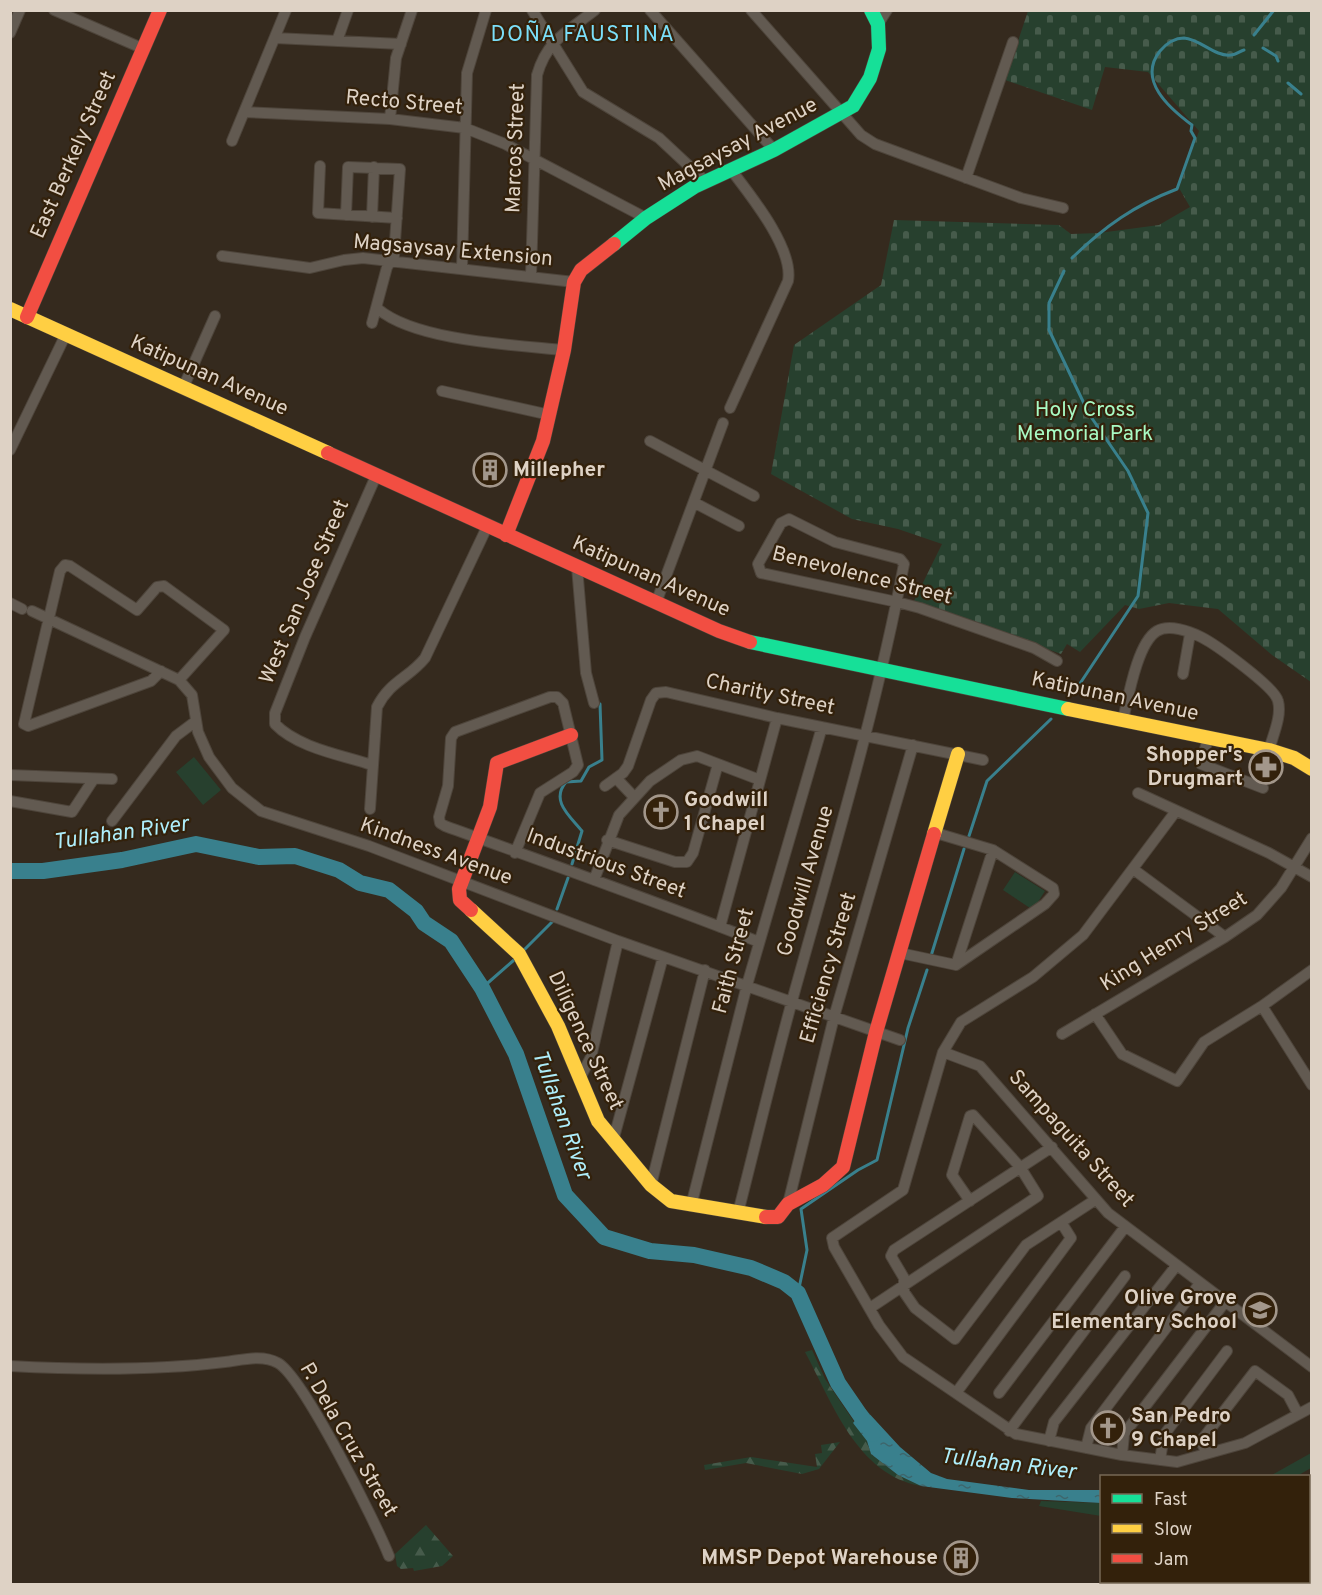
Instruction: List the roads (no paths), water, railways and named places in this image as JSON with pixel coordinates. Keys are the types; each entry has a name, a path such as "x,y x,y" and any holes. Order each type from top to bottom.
{"street":[{"path":"10,33 20,10"},
{"path":"54,10 144,49"},
{"name":"East Berkely Street","path":"27,316 160,10"},
{"path":"232,141 286,10"},
{"path":"337,41 348,10"},
{"path":"390,119 393,74 412,10"},
{"path":"462,268 467,73 486,10"},
{"path":"532,10 589,98 658,138 705,182"},
{"name":"Marcos Street","path":"531,276 537,75 545,52 552,43 595,10"},
{"path":"650,10 774,150"},
{"path":"752,10 861,135 875,144 1021,198 1063,208"},
{"name":"Magsaysay Avenue","path":"574,282 586,265 646,218 705,182 774,150 843,114 853,106 870,78 879,49 878,24 871,10"},
{"path":"878,24 887,10"},
{"path":"274,38 401,44"},
{"path":"966,178 1013,42"},
{"name":"Recto Street","path":"244,112 390,119 465,128 489,136 646,218"},
{"path":"320,166 318,213 397,218"},
{"path":"346,215 346,168 374,167 400,170 394,256 372,323"},
{"path":"372,217 374,167"},
{"path":"730,408 790,270 769,224 732,171"},
{"name":"Magsaysay Extension","path":"222,256 310,268 353,258 462,268 574,282"},
{"path":"506,535 535,464 549,415 564,350 574,282"},
{"name":"Katipunan Avenue","path":"10,309 718,632 758,645 1269,750 1294,758 1311,769"},
{"path":"378,309 421,330 445,336 564,350"},
{"path":"183,388 215,316"},
{"path":"10,450 66,334"},
{"path":"442,391 549,415"},
{"path":"656,603 723,423"},
{"path":"650,441 754,496"},
{"name":"West San Jose Street","path":"372,765 314,746 283,732 275,724 275,713 305,637 376,476"},
{"path":"695,503 739,526"},
{"name":"Benevolence Street","path":"900,559 835,542 786,519 758,567 766,574 927,610 1034,648 1057,661"},
{"path":"370,809 377,707 384,692 396,681 417,668 425,658 488,527"},
{"name":"Goodwill Avenue","path":"738,1212 792,1002 867,736 897,602 904,564 900,559"},
{"path":"10,603 49,617 161,671 179,680 225,630 166,587 157,587 137,610 67,565 61,570 49,617 23,721 26,726 151,681 161,671"},
{"path":"577,567 586,674 594,703"},
{"path":"1123,720 1137,664 1149,638 1157,631 1172,628 1201,637 1233,658 1275,693 1279,712 1269,750"},
{"path":"1183,674 1190,634"},
{"name":"Kindness Avenue","path":"179,680 192,694 203,747 214,765 232,788 254,806 275,817 369,846 618,941 900,1040"},
{"name":"Charity Street","path":"605,786 628,766 651,700 656,693 666,692 777,718 984,760"},
{"name":"Industrious Street","path":"571,735 562,700 554,696 458,730 452,738 450,776 439,817 440,823 515,853 759,942"},
{"path":"720,927 777,718"},
{"path":"112,821 176,736 196,721"},
{"name":"Faith Street","path":"692,1206 747,985 822,727"},
{"path":"462,881 491,800 497,763 571,735 578,759 577,768 540,793 515,853"},
{"path":"1208,738 1201,764 1263,788"},
{"name":"Efficiency Street","path":"788,1204 834,1017 913,745"},
{"name":"Diligence Street","path":"462,881 458,895 462,903 519,954 558,1026 598,1121 651,1185 671,1201 770,1218 778,1217 788,1204 823,1185 843,1167 876,1032 958,754"},
{"path":"594,880 607,840 619,815 654,778 690,756 760,780"},
{"path":"607,840 675,862 687,862 693,853 718,764"},
{"path":"10,775 112,779"},
{"path":"616,778 634,797"},
{"path":"10,801 72,812 93,780"},
{"path":"1138,793 1311,877"},
{"path":"1176,811 1083,935 1033,976 961,1022 943,1052 903,1190 832,1238 834,1247 890,1342 903,1357 1008,1431 1122,1455 1177,1462 1206,1452 1245,1443 1311,1407"},
{"path":"900,953 956,965 1045,904 1054,894 1053,888 993,850 936,834"},
{"name":"King Henry Street","path":"1062,1034 1226,937 1265,908 1311,838"},
{"path":"956,965 993,850"},
{"path":"1133,869 1226,937"},
{"path":"580,1078 591,1057 618,941"},
{"path":"613,1141 663,957"},
{"path":"651,1185 705,970"},
{"path":"1095,1014 1122,1054 1177,1081 1204,1042 1262,1006 1311,970"},
{"path":"1262,1006 1311,1086"},
{"name":"Sampaguita Street","path":"943,1052 980,1066 1052,1147 1095,1200 1125,1227 1311,1367"},
{"path":"870,1308 1037,1199 1038,1194 1020,1167 976,1118 970,1116 952,1174 970,1201"},
{"path":"1052,1147 894,1250 891,1256 904,1278 904,1292 915,1308 952,1339 957,1337 1026,1245 1095,1200"},
{"path":"956,1393 1071,1238 1061,1222"},
{"path":"999,1393 1125,1227"},
{"path":"1049,1441 1054,1422 1176,1266"},
{"path":"1008,1431 1125,1276"},
{"path":"1086,1448 1091,1428 1200,1283"},
{"path":"1122,1455 1124,1434 1225,1302"},
{"path":"1160,1461 1164,1435 1227,1351"},
{"name":"P. Dela Cruz Street","path":"10,1366 155,1370 258,1358 279,1363 295,1380 329,1438 372,1515 389,1556"},
{"path":"1206,1452 1201,1441 1255,1371 1288,1395 1298,1414"}],"water":[{"path":"865,1409 900,1447 931,1473 947,1479 1029,1490 1100,1490 1100,1503 1012,1498 921,1486 898,1475 871,1454 867,1441 853,1423"}],"waterway":[{"path":"1254,35 1274,10"},
{"path":"1072,258 1096,236 1121,218 1177,189 1195,138 1191,131 1192,125 1166,102 1154,83 1152,72 1160,51 1170,42 1184,38 1196,41 1225,55 1233,55 1244,50"},
{"path":"1263,48 1276,56 1278,61"},
{"path":"1288,83 1301,94"},
{"path":"1064,271 1049,303 1049,330 1089,414 1128,471 1148,513 1138,596 1079,685"},
{"path":"572,864 582,831 567,814 560,796 566,782 581,781 589,767 602,760 600,704"},
{"path":"969,836 987,781 1051,719"},
{"name":"Tullahan River","path":"10,871 43,871 122,860 196,844 259,857 295,856 339,870 360,883 389,890 416,911 424,923 451,941 482,988 516,1054 565,1195 604,1237 650,1251 694,1255 751,1268 784,1282 798,1293 838,1383 873,1434"},
{"path":"931,956 964,849"},
{"path":"557,909 568,878"},
{"path":"523,951 553,921"},
{"path":"482,988 514,960"},
{"path":"798,1293 807,1250 801,1209 858,1170 877,1160 908,1028 927,970"}],"place":[{"name":"Millepher","path":"490,470"},
{"name":"Shopper's Drugmart","path":"1266,767"},
{"name":"Goodwill 1 Chapel","path":"661,812"},
{"name":"Olive Grove Elementary School","path":"1260,1310"},
{"name":"San Pedro 9 Chapel","path":"1108,1428"},
{"name":"MMSP Depot Warehouse","path":"961,1558"}],"district":[{"name":"DOÑA FAUSTINA","path":"583,35"}],"park label":[{"name":"Holy Cross Memorial Park","path":"1085,422"}]}
